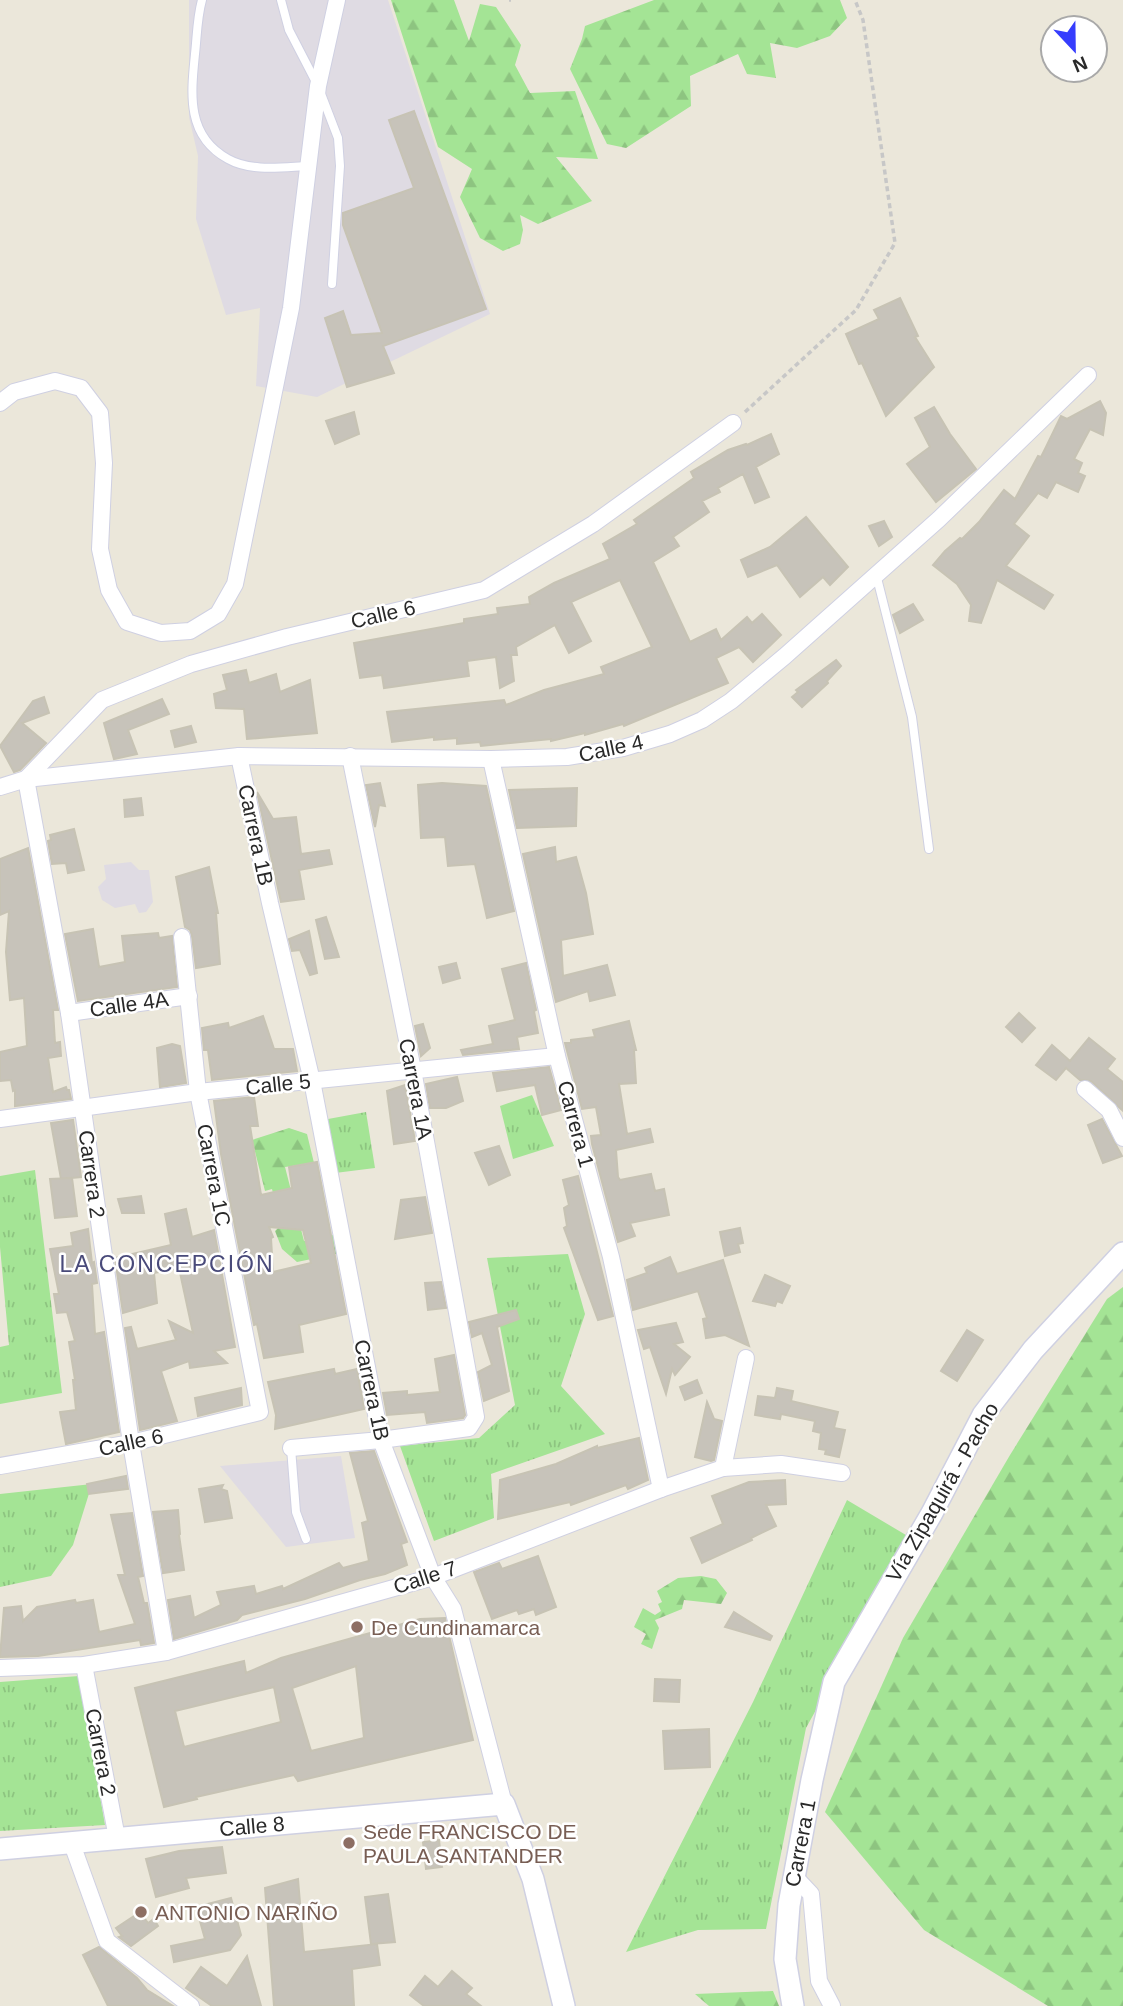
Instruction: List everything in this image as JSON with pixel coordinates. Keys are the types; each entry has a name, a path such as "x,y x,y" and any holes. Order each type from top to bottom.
{"main road":[{"name":"Vía Zipaquirá - Pacho","path":"834,1682 932,1513 983,1415 1032,1350 1123,1253"},
{"name":"Carrera 1","path":"793,2006 785,1959 789,1905 834,1682"},
{"name":"Calle 8","path":"0,1849 504,1804"},
{"name":"Carrera 1B","path":"504,1804 533,1879 564,2006"}],"street":[{"path":"0,403 14,392 55,381 81,388 100,413 104,463 100,549 109,590 127,622 161,633 190,631 218,614 235,584 291,309 318,86 337,0"},
{"name":"Calle 4","path":"0,787 26,779 239,756 491,759 567,757 623,748 670,734 702,720 731,701 939,519 1088,375"},
{"name":"Calle 6","path":"26,779 102,700 114,695 191,664 287,637 484,590 593,524 733,423"},
{"name":"Carrera 1B","path":"239,756 312,1081 381,1440 433,1577 453,1609 504,1804"},
{"name":"Carrera 1A","path":"350,756 412,1070 476,1417 469,1428 381,1440"},
{"name":"Carrera 1","path":"491,759 557,1056 611,1257 662,1489"},
{"name":"Carrera 2","path":"26,779 69,1013 131,1443 166,1652"},
{"name":"Carrera 1C","path":"182,937 198,1092 260,1412"},
{"name":"Calle 4A","path":"69,1013 189,996"},
{"name":"Calle 5","path":"0,1119 83,1110 198,1092 557,1056"},
{"path":"1085,1089 1109,1111 1123,1138"},
{"path":"723,1468 746,1358"},
{"name":"Calle 6","path":"0,1466 131,1443 260,1412"},
{"path":"291,1448 381,1440"},
{"name":"Calle 7","path":"0,1668 84,1665 166,1652 433,1577 723,1468 781,1464 842,1473"},
{"name":"Carrera 2","path":"84,1665 117,1838"},
{"path":"72,1844 107,1941 191,2006"},
{"path":"794,1876 811,1894 819,1981 832,2006"}],"lane":[{"path":"202,0 191,94 193,111 205,141 228,160 253,167 308,166"},
{"path":"281,0 289,30 318,86 338,138 340,166 332,284"},
{"path":"876,574 912,717 929,849"},
{"path":"291,1448 296,1512 306,1539"}],"path":[{"path":"733,423 856,310 895,243 863,20 855,0"}],"shaded area":[{"path":"189,0 388,0 490,314 317,397 256,386 260,308 226,315 196,219 198,156 189,117"},
{"path":"131,862 139,870 149,870 153,902 146,912 139,913 135,904 115,908 102,900 98,887 106,879 104,865"},
{"path":"341,1456 355,1538 286,1547 220,1466"}],"green space":[{"path":"391,0 454,0 469,41 480,4 496,7 521,45 515,65 530,93 575,91 598,159 556,157 592,201 538,224 520,215 523,230 520,244 503,251 480,238 460,197 472,169 438,147"},
{"path":"654,0 840,0 847,18 830,36 797,48 770,43 776,78 747,74 738,54 690,76 691,106 626,148 607,144 570,69 585,26"},
{"path":"532,1095 554,1146 513,1159 500,1106"},
{"path":"366,1112 375,1168 335,1173 328,1119"},
{"path":"289,1128 307,1134 314,1163 285,1167 304,1241 333,1235 336,1254 297,1262 282,1249 275,1231 281,1225 272,1189 265,1191 252,1140"},
{"path":"35,1170 62,1393 0,1404 0,1347 9,1345 0,1247 0,1176"},
{"path":"568,1254 585,1314 561,1386 605,1434 491,1474 494,1518 434,1541 400,1446 479,1438 515,1405 487,1258"},
{"path":"1123,1287 1123,2006 1048,2006 924,1930 825,1812 903,1638 1010,1455 1107,1299"},
{"path":"92,1484 73,1545 51,1576 0,1587 0,1494"},
{"path":"847,1500 911,1538 806,1728 766,1929 698,1930 626,1952 753,1702"},
{"path":"701,1576 716,1579 727,1593 721,1604 684,1600 682,1609 655,1620 659,1628 652,1649 641,1644 646,1634 634,1627 643,1608 655,1615 661,1611 658,1604 662,1602 657,1591 678,1578"},
{"path":"79,1676 105,1825 0,1831 0,1682"},
{"path":"773,1991 779,2006 709,2006 695,1994"}],"building":[{"path":"414,111 486,309 383,346 394,373 347,387 325,318 343,311 351,335 382,333 343,225 343,213 414,188 389,120"},
{"path":"900,298 918,336 915,337 934,367 886,416 846,334 879,319 874,310"},
{"path":"1100,401 1106,413 1103,435 1090,429 1074,459 1082,463 1078,473 1085,476 1078,492 1056,482 1047,498 1038,493 1014,524 1029,536 1006,566 1053,595 1044,609 997,580 981,623 969,621 971,605 957,584 933,565 979,522 1004,490 1015,499 1038,456 1041,457 1061,416 1067,419"},
{"path":"934,407 976,469 936,502 907,464 930,447 915,418"},
{"path":"354,412 359,434 335,444 326,421"},
{"path":"771,434 779,454 756,467 769,497 755,503 743,474 718,488 720,492 702,501 709,512 673,537 679,546 653,562 690,642 716,629 721,640 747,617 752,623 762,614 781,635 753,662 739,647 716,658 728,683 624,726 623,724 551,741 481,746 480,742 457,744 457,738 434,740 434,737 392,742 387,712 504,700 506,705 544,690 604,674 601,667 652,647 620,580 571,602 591,641 569,653 555,625 516,647 517,655 511,655 514,681 500,688 496,657 467,661 469,676 384,688 382,675 360,678 354,643 464,623 464,619 498,614 497,608 530,604 529,597 610,559 603,544 637,524 634,520 694,478 691,472 728,450"},
{"path":"806,517 848,567 830,585 823,577 800,597 777,565 748,577 741,560 770,547"},
{"path":"884,521 892,537 879,546 869,526"},
{"path":"913,604 923,620 900,633 893,615"},
{"path":"836,660 841,666 828,683 802,707 792,697 798,692 796,690"},
{"path":"246,670 249,683 276,674 280,692 310,680 317,733 247,739 244,709 216,708 214,694 227,690 223,675"},
{"path":"44,697 49,713 22,723 46,743 20,770 14,772 0,746 33,701"},
{"path":"162,699 169,714 128,730 137,754 114,759 104,723"},
{"path":"191,726 196,742 175,747 171,731"},
{"path":"380,783 385,806 379,805 375,827 366,785"},
{"path":"442,783 486,786 514,911 487,918 475,864 448,866 445,837 421,838 418,785"},
{"path":"577,788 576,826 517,828 509,790"},
{"path":"257,792 273,819 296,817 301,854 329,850 332,864 299,870 304,899 281,902"},
{"path":"141,798 143,815 125,817 124,800"},
{"path":"74,829 84,870 68,873 66,863 52,864 48,841 51,840 50,835"},
{"path":"555,847 556,862 576,857 593,934 561,940 563,976 607,965 615,995 590,1001 588,991 556,1002 523,854"},
{"path":"28,848 58,1010 53,1010 55,1043 60,1042 61,1056 48,1058 53,1092 66,1087 71,1099 15,1106 15,1090 13,1091 11,1080 0,1081 0,1052 27,1046 24,998 10,1000 6,952 9,911 0,915 0,859"},
{"path":"209,867 218,913 220,964 196,968 192,936 190,930 185,927 176,877"},
{"path":"326,917 339,957 325,959 316,920"},
{"path":"93,929 99,967 125,962 122,936 158,933 159,938 172,936 177,987 78,1001 65,934"},
{"path":"309,931 317,973 310,975 300,950 292,951 289,939"},
{"path":"456,963 460,978 443,983 439,967"},
{"path":"526,963 538,1033 517,1037 519,1049 463,1055 461,1050 493,1044 489,1026 515,1020 502,969"},
{"path":"1019,1013 1035,1028 1022,1042 1006,1027"},
{"path":"263,1016 274,1049 293,1049 297,1071 212,1080 208,1050 204,1050 202,1028 228,1023 229,1028"},
{"path":"629,1021 636,1050 636,1083 619,1084 627,1134 650,1129 653,1142 616,1150 618,1177 620,1180 651,1174 655,1191 664,1189 669,1215 630,1223 635,1236 618,1242 592,1144 591,1136 601,1135 596,1107 582,1109 565,1043 595,1037 593,1030"},
{"path":"423,1024 430,1048 421,1056 415,1026"},
{"path":"1089,1038 1115,1059 1107,1069 1123,1082 1123,1111 1091,1081 1080,1080 1066,1068 1056,1080 1036,1065 1052,1045 1070,1061"},
{"path":"172,1044 180,1046 186,1083 160,1087 157,1048"},
{"path":"549,1067 561,1110 542,1115 535,1085 497,1091 493,1073"},
{"path":"457,1077 463,1101 446,1108 430,1108 426,1084"},
{"path":"405,1085 415,1141 394,1144 387,1091"},
{"path":"254,1097 258,1126 250,1126 261,1195 292,1188 289,1167 317,1162 346,1314 299,1325 303,1352 264,1358 257,1324 254,1325 221,1154 214,1101","holes":["269,1227 303,1230 311,1263 273,1272 273,1237"]},
{"path":"1102,1119 1122,1156 1103,1163 1088,1125"},
{"path":"73,1120 81,1177 61,1179 51,1123"},
{"path":"499,1146 510,1175 489,1185 475,1153"},
{"path":"578,1176 613,1316 598,1320 564,1228 567,1226 564,1208 569,1205 563,1180"},
{"path":"72,1178 77,1216 55,1218 50,1179"},
{"path":"141,1196 144,1213 122,1213 118,1199"},
{"path":"425,1197 432,1233 395,1239 401,1200"},
{"path":"186,1209 192,1237 214,1230 235,1347 214,1351 227,1363 190,1368 189,1361 161,1371 177,1421 140,1430 125,1328 131,1327 137,1349 176,1340 169,1321 193,1333 179,1268 154,1273 157,1303 123,1313 115,1258 171,1245 165,1214"},
{"path":"740,1228 743,1243 738,1244 740,1252 725,1256 720,1232"},
{"path":"88,1229 97,1283 92,1284 95,1334 104,1332 119,1432 66,1444 60,1412 76,1410 69,1342 75,1341 67,1312 57,1313 54,1294 59,1294 50,1249 73,1246 71,1233"},
{"path":"670,1257 677,1274 723,1260 749,1346 725,1335 706,1338 703,1319 707,1318 698,1291 633,1310 627,1280 647,1273 645,1268"},
{"path":"765,1275 790,1286 782,1303 777,1301 775,1306 753,1301"},
{"path":"441,1282 446,1308 428,1310 425,1283"},
{"path":"516,1310 519,1319 497,1327 509,1391 484,1401 478,1372 492,1365 482,1333 472,1337 469,1322"},
{"path":"676,1323 683,1342 674,1344 690,1357 675,1375 672,1369 666,1394 650,1347 644,1349 638,1330"},
{"path":"967,1330 983,1340 957,1381 941,1371"},
{"path":"454,1355 465,1415 463,1418 427,1423 425,1412 387,1415 383,1393 407,1391 407,1395 440,1392 435,1359"},
{"path":"334,1369 335,1374 357,1369 364,1409 275,1429 276,1415 268,1382"},
{"path":"697,1380 702,1393 685,1400 680,1387"},
{"path":"241,1388 242,1405 198,1416 195,1398"},
{"path":"777,1388 793,1391 791,1401 838,1412 834,1428 845,1430 839,1457 825,1454 826,1450 819,1449 821,1433 813,1431 815,1421 781,1414 780,1419 755,1415 758,1396 775,1398"},
{"path":"707,1402 714,1419 722,1421 714,1460 711,1461 695,1457"},
{"path":"639,1438 648,1480 628,1489 626,1485 571,1505 570,1502 498,1519 500,1480 556,1464 597,1446"},
{"path":"374,1451 407,1542 401,1544 407,1565 305,1599 242,1615 237,1620 174,1639 168,1600 190,1596 194,1618 221,1605 217,1592 254,1586 256,1594 282,1586 283,1589 339,1563 343,1568 369,1561 362,1523 368,1521 350,1453"},
{"path":"126,1476 128,1489 89,1494 87,1484"},
{"path":"785,1480 786,1504 766,1505 776,1526 702,1563 691,1538 723,1524 712,1496 749,1482"},
{"path":"223,1485 221,1489 227,1491 232,1518 205,1522 199,1489"},
{"path":"178,1510 184,1570 163,1573 153,1512"},
{"path":"132,1513 143,1576 138,1577 144,1603 147,1603 154,1643 141,1645 140,1640 38,1656 0,1657 4,1608 21,1606 23,1621 37,1607 75,1600 76,1603 93,1600 99,1632 135,1624 118,1575 125,1575 111,1515"},
{"path":"538,1556 556,1607 536,1615 534,1609 519,1614 517,1610 492,1619 474,1572 499,1563 502,1569"},
{"path":"734,1612 772,1636 770,1640 725,1627"},
{"path":"445,1618 473,1740 298,1781 294,1775 164,1807 135,1688 244,1661 246,1673 281,1658 420,1619","holes":["356,1666 364,1738 311,1751 292,1688","274,1687 281,1722 184,1747 175,1711"]},
{"path":"655,1679 680,1680 679,1702 654,1701"},
{"path":"709,1729 710,1767 665,1769 663,1731"},
{"path":"439,1840 442,1867 426,1869 423,1842"},
{"path":"222,1847 226,1873 186,1878 189,1888 156,1897 146,1859 179,1851"},
{"path":"298,1879 304,1952 377,1944 380,1965 352,1969 354,2006 274,2006 265,1888"},
{"path":"388,1894 395,1942 371,1944 365,1897"},
{"path":"231,1898 241,1935 230,1950 174,1962 171,1946 205,1939 196,1907"},
{"path":"140,1912 148,1923 154,1919 158,1926 131,1946 119,1937 122,1936 116,1928"},
{"path":"99,1947 137,1978 147,1990 173,2006 108,2006 83,1955"},
{"path":"247,1956 261,2006 212,2006 186,1988 201,1967 227,1986"},
{"path":"452,1971 472,1988 466,1994 481,2006 424,2006 410,1995 425,1976 438,1987"}],"place":[{"name":"De Cundinamarca","path":"357,1627"},
{"name":"Sede FRANCISCO DE PAULA SANTANDER","path":"349,1843"},
{"name":"ANTONIO NARIÑO","path":"141,1912"}],"district":[{"name":"LA CONCEPCIÓN","path":"167,1264"}]}
